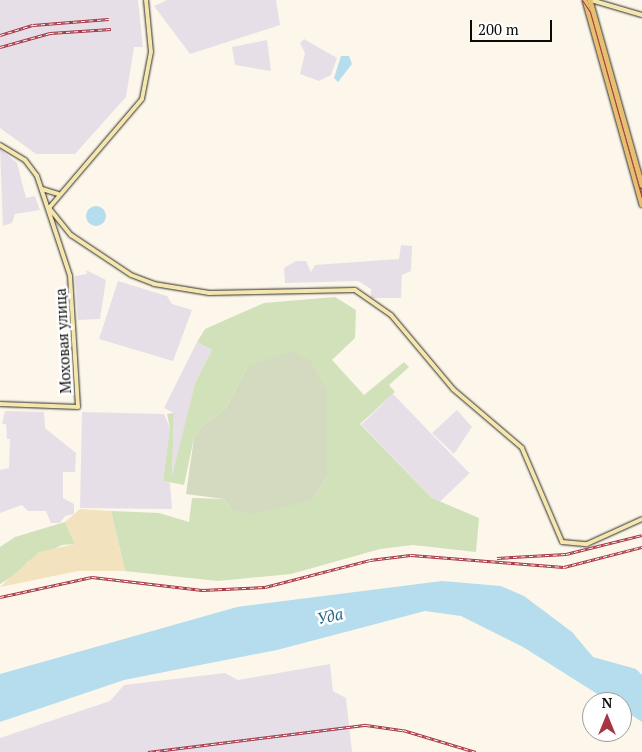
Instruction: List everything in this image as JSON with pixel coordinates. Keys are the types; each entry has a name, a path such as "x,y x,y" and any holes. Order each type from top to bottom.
{"main road":[{"path":"585,0 642,204"},
{"path":"590,0 642,185"}],"street":[{"path":"47,213 58,194 142,99 151,52 146,0"},
{"path":"590,0 642,15"},
{"name":"Моховая улица","path":"0,145 25,160 42,189 47,213 74,296 78,408 0,404"},
{"path":"42,189 58,194"},
{"path":"49,208 71,235 135,277 175,290 247,293 348,288 383,309 453,388 522,448 562,542 575,546 597,541 642,519"}],"shaded area":[{"path":"0,0 138,0 143,47 134,47 126,97 75,154 36,154 0,128"},
{"path":"167,0 276,0 280,25 190,54 154,6"},
{"path":"304,39 337,58 331,75 319,81 300,74 305,53 300,43"},
{"path":"267,40 271,71 235,65 232,47"},
{"path":"0,149 17,163 26,198 35,196 40,210 15,214 12,223 3,226"},
{"path":"401,245 412,246 411,271 402,275 401,298 371,298 371,289 358,281 285,283 284,268 296,261 306,261 311,272 315,265 399,259"},
{"path":"86,270 106,280 100,319 78,320 75,276 87,274"},
{"path":"118,281 167,296 172,304 192,310 173,361 99,339"},
{"path":"197,342 212,350 195,383 172,481 174,413 164,408"},
{"path":"393,394 469,473 438,504 361,425"},
{"path":"457,410 472,427 454,454 432,433"},
{"path":"5,411 44,412 45,428 76,453 75,472 63,472 63,498 74,504 74,514 65,516 60,523 51,523 46,511 28,511 22,505 0,513 0,470 9,468 10,439 7,439 6,424 2,424"},
{"path":"82,412 164,414 170,428 163,481 170,483 172,509 80,508"},
{"path":"330,664 333,691 346,698 352,752 0,752 0,738 110,701 124,685 225,673 238,680"}],"green space":[{"path":"335,297 356,310 355,338 332,360 364,395 404,362 409,367 389,385 395,392 360,424 432,498 479,518 476,552 413,545 380,549 291,574 218,581 125,571 111,511 159,513 189,522 192,498 224,499 232,510 312,500 327,477 327,391 247,367 226,408 203,425 194,438 184,485 163,481 170,428 167,414 174,413 172,477 195,383 212,350 197,342 205,329 264,303"},
{"path":"291,351 310,360 327,391 327,477 312,500 253,514 232,510 224,499 186,494 194,438 203,425 226,408 247,367"},
{"path":"65,522 75,544 62,545 27,562 23,570 0,584 0,547 15,537"}],"sand":[{"path":"80,509 111,511 125,571 78,571 0,587 39,552 75,544 65,522"}],"water":[{"path":"341,56 349,56 352,64 338,82 334,78"},
{"path":"96,206 103,209 106,216 103,223 96,226 89,223 86,216 89,209"},
{"name":"Уда","path":"442,581 501,586 524,596 572,632 593,657 636,669 642,675 642,722 632,716 632,692 594,692 523,647 461,616 425,611 277,650 124,680 0,722 0,674 237,607"}],"tram line":[{"path":"582,0 590,12 642,198"}],"railway":[{"path":"0,35 33,25 109,19"},
{"path":"0,47 50,33 111,29"},
{"path":"497,558 566,554 642,535"},
{"path":"0,597 92,577 202,590 265,587 370,560 411,555 564,567 642,547"},
{"path":"148,752 366,725 403,730 476,752"}]}
